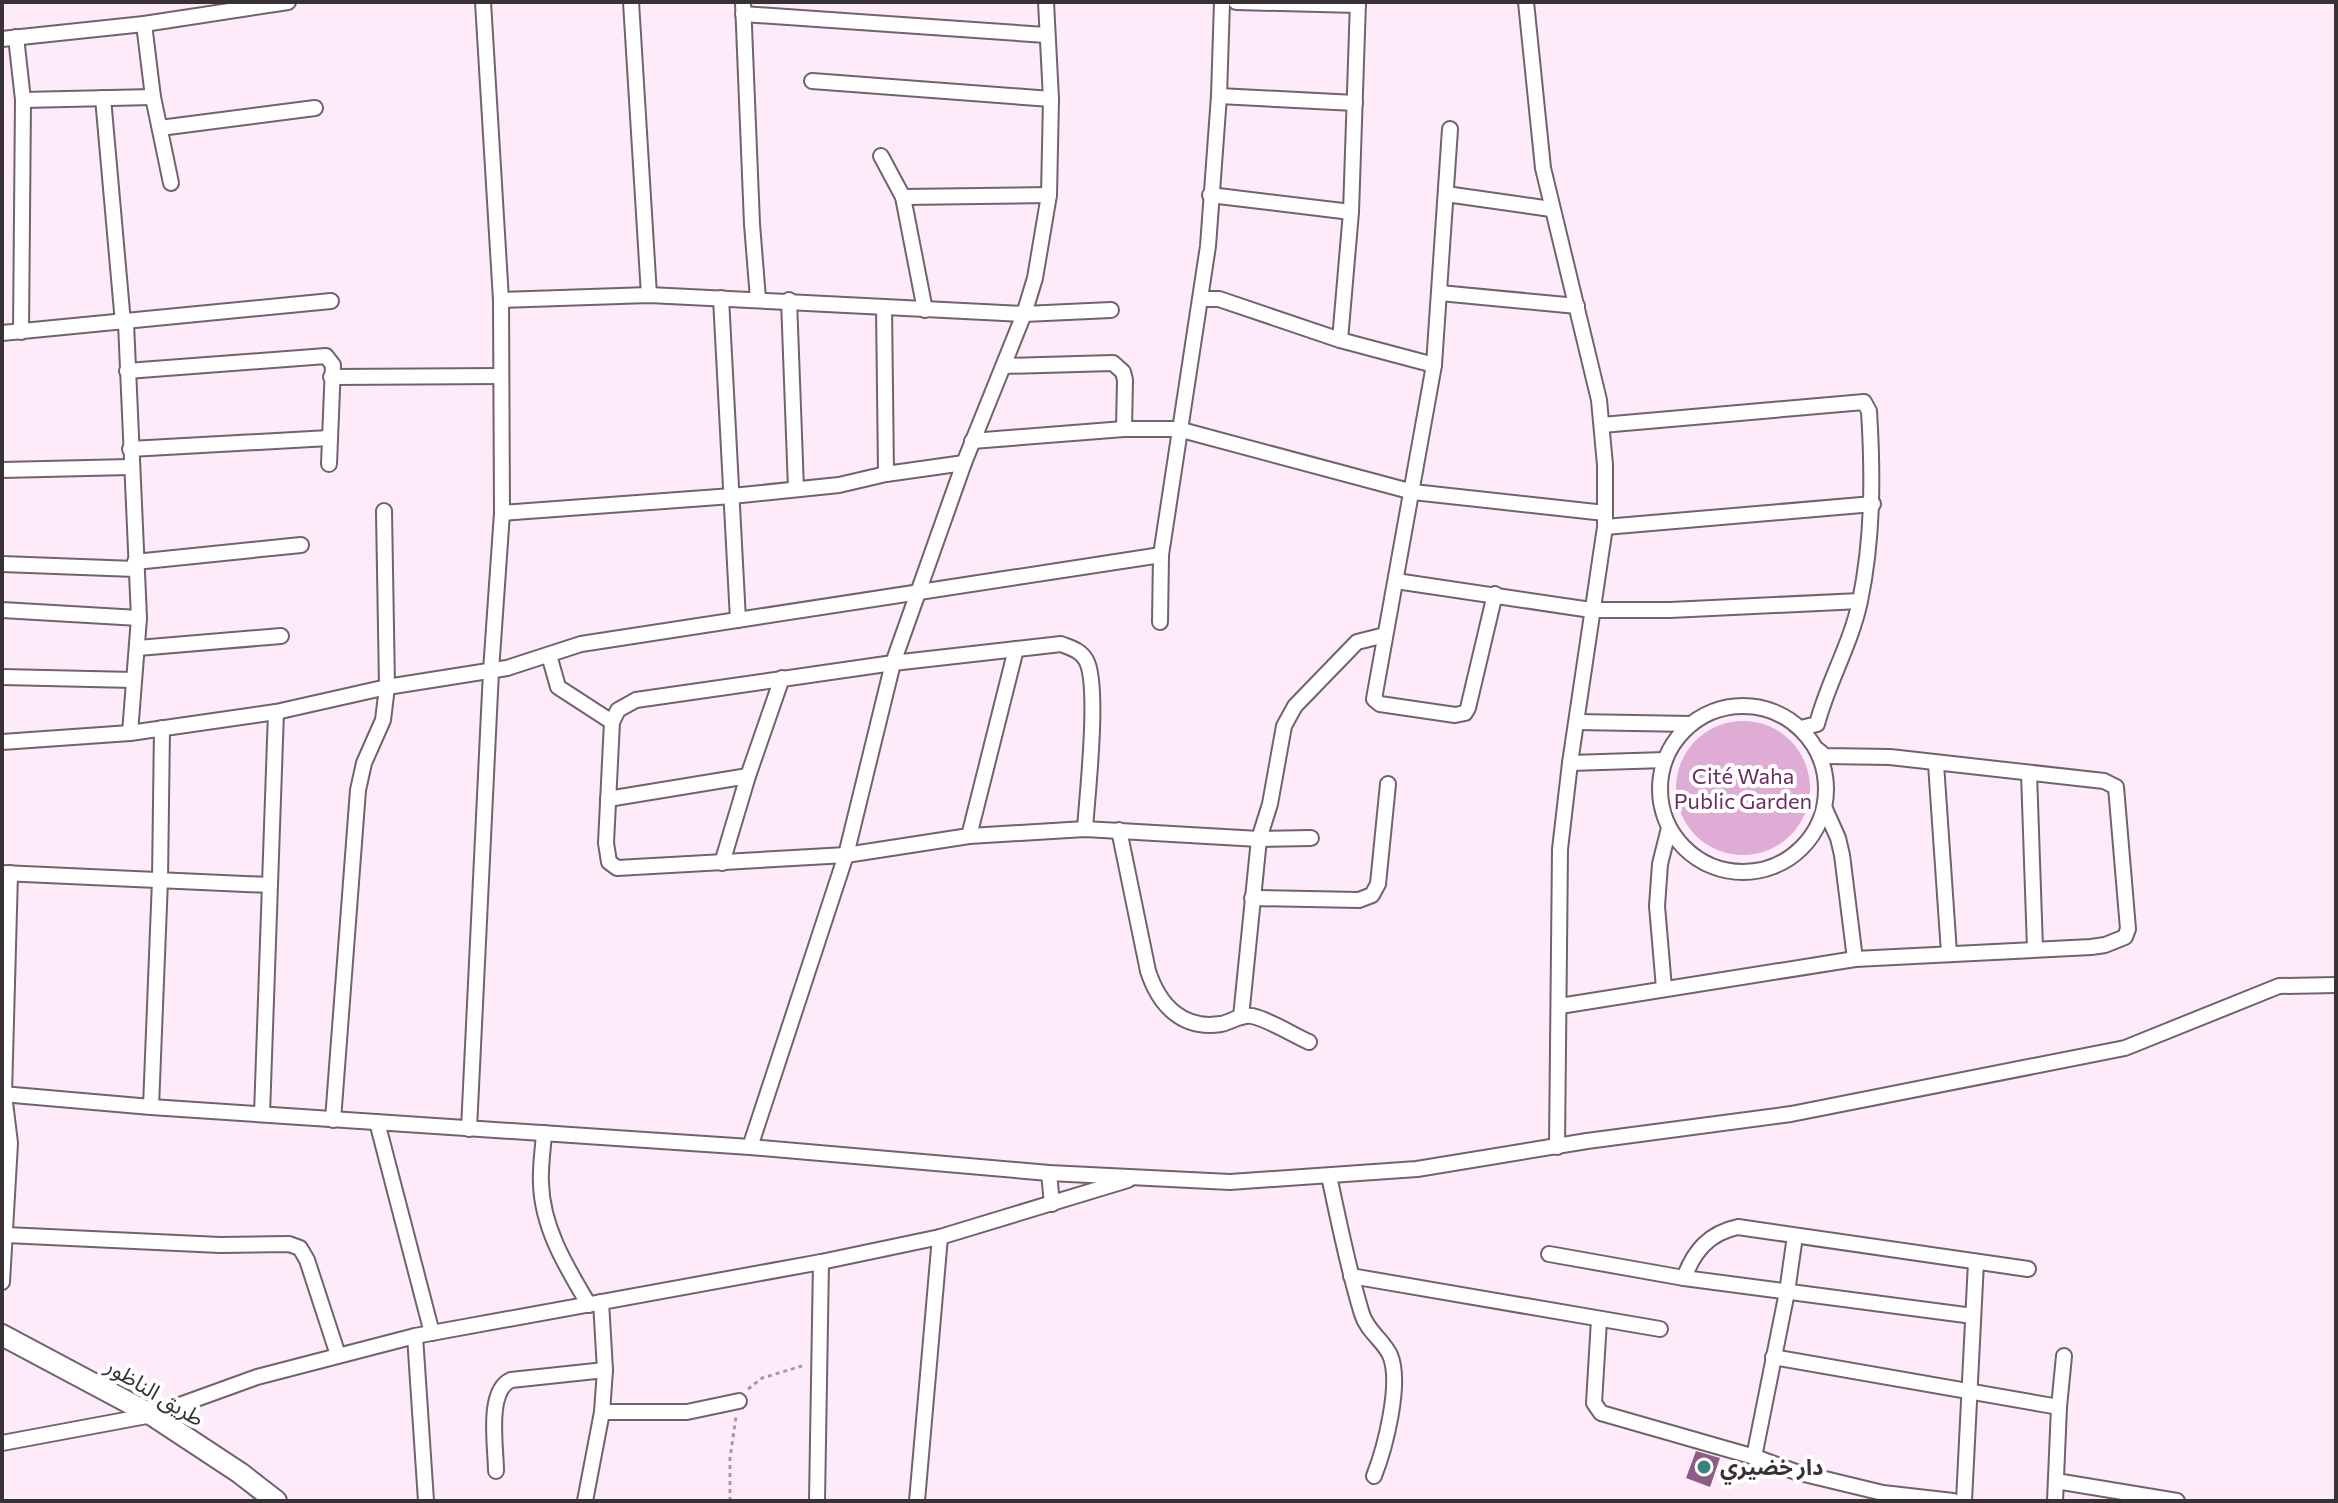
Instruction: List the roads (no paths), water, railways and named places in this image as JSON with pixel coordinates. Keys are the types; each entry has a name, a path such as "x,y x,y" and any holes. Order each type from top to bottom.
{"street":[{"path":"21,332 23,100 9,38 144,24 288,2"},
{"path":"469,1129 491,671 502,513 501,300 483,2"},
{"path":"631,2 649,295"},
{"path":"750,1147 846,855 893,663 972,441 1004,366 1035,278 1049,195 1051,99 1046,2"},
{"path":"1160,622 1161,555 1208,246 1222,2"},
{"path":"1236,2 1358,4 1351,212 1340,340"},
{"path":"1526,2 1540,150 1551,209 1591,362 1602,425 1605,520 1560,849 1557,1147"},
{"path":"758,299 743,8 1046,35"},
{"path":"144,24 153,97 171,183"},
{"path":"812,81 1051,99"},
{"path":"1219,96 1355,103"},
{"path":"23,100 153,97"},
{"path":"103,98 124,323 139,618 130,733"},
{"path":"160,128 315,108"},
{"path":"1450,129 1434,365 1374,699 1380,704 1460,715 1468,708 1495,594"},
{"path":"881,156 903,197 925,310"},
{"path":"1446,194 1551,209"},
{"path":"903,197 1049,195"},
{"path":"1210,195 1351,212"},
{"path":"1440,293 1577,306"},
{"path":"501,300 649,295 1024,314 1111,310"},
{"path":"721,298 738,620"},
{"path":"1202,299 1219,299 1340,340 1434,365"},
{"path":"789,300 796,489"},
{"path":"2,333 331,301"},
{"path":"884,307 886,474"},
{"path":"127,371 326,356 333,365 329,464"},
{"path":"1004,366 1113,363 1123,372 1125,380 1124,429"},
{"path":"331,377 501,376"},
{"path":"1602,425 1864,402 1869,411 1873,504 1860,601 1817,724 1801,728"},
{"path":"972,441 1124,429 1178,429 1413,492 1605,520 1873,504"},
{"path":"130,449 329,438"},
{"path":"502,513 839,485 886,474 964,463"},
{"path":"2,470 130,467"},
{"path":"333,1120 358,790 364,763 383,720 387,687 384,511"},
{"path":"2,564 135,566 301,545"},
{"path":"2,742 130,733 276,712 387,687 491,671 581,644 1161,555"},
{"path":"1396,581 1591,610 1860,601"},
{"path":"2,610 139,618"},
{"path":"1241,1017 1259,839 1270,804 1284,726 1295,706 1357,642 1385,635"},
{"path":"138,648 281,636"},
{"path":"1085,829 1092,710 1090,668 1080,652 1061,644 893,663 636,700 618,710 612,722 606,843 612,866 622,868 846,855 969,836 1085,829 1259,839 1311,838"},
{"path":"969,836 1016,649"},
{"path":"549,655 558,687 612,722"},
{"path":"2,677 134,680"},
{"path":"722,863 782,678"},
{"path":"1560,1006 1855,959 2105,945 2125,937 2128,929 2116,787 2104,781 1890,757 1825,756 1801,728 1781,714 1759,707 1735,706 1712,712 1691,724 1676,740 1665,760 1660,783 1661,806 1669,828 1686,851 1710,867 1739,873 1767,870 1793,857 1813,836 1825,809 1828,789 1818,750"},
{"path":"262,1114 276,712"},
{"path":"1577,722 1691,724"},
{"path":"151,1107 160,880 162,728"},
{"path":"1570,763 1665,760"},
{"path":"1936,764 1949,953"},
{"path":"2029,773 2035,949"},
{"path":"608,799 748,776"},
{"path":"1252,898 1359,900 1372,895 1378,884 1388,784"},
{"path":"1825,809 1842,855 1855,959"},
{"path":"1664,988 1657,906 1660,864 1669,828"},
{"path":"1119,830 1154,989 1182,1020 1197,1025 1222,1024 1251,1016 1309,1042"},
{"path":"2,1282 10,1143 3,1094 6,873 269,885"},
{"path":"3,1094 333,1120 750,1147 1049,1173 1230,1182 1417,1169 1791,1114 2125,1048 2279,986 2336,985"},
{"path":"377,1122 432,1333"},
{"path":"544,1133 541,1185 548,1224 562,1259 595,1303 605,1370 602,1412 585,1501"},
{"path":"1049,1173 1052,1204"},
{"path":"1329,1176 1364,1321 1390,1355 1394,1374 1389,1430 1374,1476"},
{"path":"2,1443 152,1415 221,1388 415,1336 821,1262 940,1237 1136,1178"},
{"path":"1684,1278 1703,1243 1725,1230 1738,1227 2028,1269"},
{"path":"6,1235 220,1245 289,1244 300,1248 307,1260 338,1355"},
{"path":"1754,1457 1795,1236"},
{"path":"917,1501 940,1237"},
{"path":"1549,1254 1684,1278 1973,1316"},
{"path":"817,1501 821,1262"},
{"path":"1964,1501 1976,1262"},
{"path":"1351,1276 1660,1329"},
{"path":"1599,1320 1594,1403 1601,1413 1796,1472 1883,1493 1953,1501"},
{"name":"طريق الناظور","path":"2,1335 152,1415 252,1481 276,1501"},
{"path":"415,1336 426,1501"},
{"path":"2055,1501 2064,1356"},
{"path":"1773,1357 2059,1407"},
{"path":"496,1471 495,1397 501,1385 511,1380 605,1370"},
{"path":"602,1412 687,1412 739,1401"},
{"path":"2056,1481 2177,1501"}],"place":[{"name":"دار خضيري","path":"1704,1467"}],"park label":[{"name":"Cité Waha Public Garden","path":"1743,788"}]}
